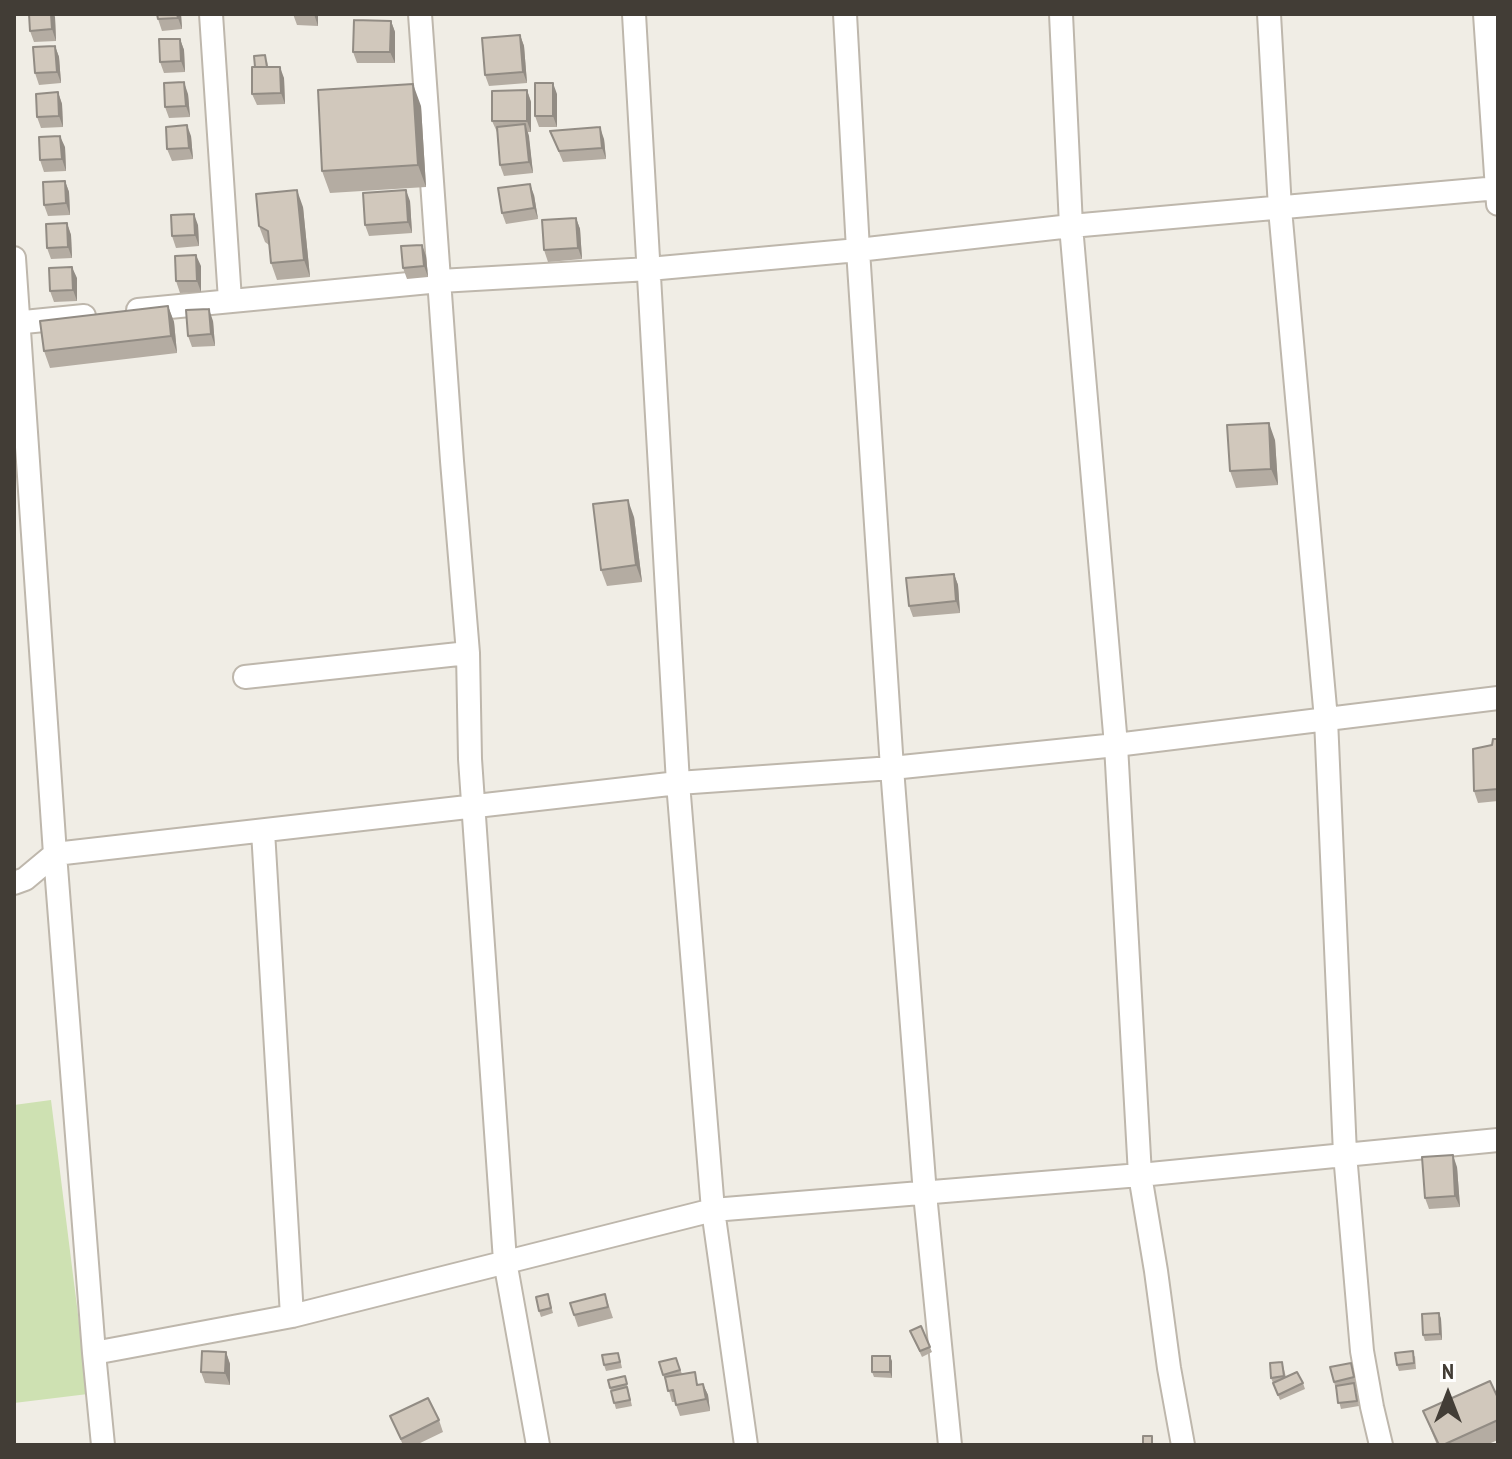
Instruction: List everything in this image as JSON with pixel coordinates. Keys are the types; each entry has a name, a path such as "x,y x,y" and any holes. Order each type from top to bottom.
{"street":[{"path":"211,14 230,300"},
{"path":"420,14 468,653 470,759 505,1261 538,1445"},
{"path":"634,14 678,783 713,1210 746,1445"},
{"path":"845,14 892,768 925,1194 950,1445"},
{"path":"1061,14 1071,226 1116,745 1140,1175 1183,1445"},
{"path":"1269,14 1280,209 1326,719 1345,1154 1362,1351 1381,1445"},
{"path":"16,323 440,281 649,269 1071,226 1498,193 1485,14"},
{"path":"14,258 16,323 55,854 102,1445"},
{"path":"245,677 468,653"},
{"path":"14,883 25,879 55,854 678,783 892,768 1116,745 1498,698"},
{"path":"263,831 292,1316"},
{"path":"94,1353 292,1316 713,1210 1140,1175 1498,1140"}],"green space":[{"path":"51,1100 88,1394 14,1403 14,1105"}],"building":[{"path":"29,14 51,14 52,29 30,31"},
{"path":"157,14 177,14 178,18 158,19"},
{"path":"354,20 391,21 390,52 353,52"},
{"path":"520,35 523,72 485,75 482,38"},
{"path":"159,39 180,39 181,61 160,62"},
{"path":"55,46 57,72 35,73 33,47"},
{"path":"265,55 267,67 255,67 254,56"},
{"path":"252,67 280,67 281,93 252,94"},
{"path":"184,82 186,106 165,107 164,83"},
{"path":"535,83 553,83 553,116 535,116"},
{"path":"413,84 418,165 322,171 318,90"},
{"path":"527,90 527,121 492,121 492,91"},
{"path":"58,92 59,116 37,117 36,94"},
{"path":"525,124 529,162 500,165 497,127"},
{"path":"187,125 189,148 167,149 166,127"},
{"path":"600,127 602,148 559,151 550,131"},
{"path":"60,136 62,159 40,160 39,137"},
{"path":"65,181 66,203 44,205 43,182"},
{"path":"530,184 534,208 502,213 498,188"},
{"path":"297,190 304,260 271,263 268,231 259,226 256,194"},
{"path":"406,190 408,222 365,225 363,193"},
{"path":"194,214 195,235 172,236 171,215"},
{"path":"576,218 578,248 544,250 542,220"},
{"path":"67,223 68,247 47,248 46,224"},
{"path":"422,245 424,266 403,268 401,246"},
{"path":"196,255 197,281 176,281 175,256"},
{"path":"72,267 73,290 50,291 49,268"},
{"path":"168,306 171,336 44,351 40,321"},
{"path":"209,309 211,334 188,336 186,310"},
{"path":"1269,423 1271,469 1230,471 1227,425"},
{"path":"628,500 636,565 601,570 593,504"},
{"path":"954,574 956,601 909,606 906,578"},
{"path":"1493,739 1498,739 1498,789 1474,791 1473,749 1492,745"},
{"path":"1453,1155 1455,1196 1425,1198 1422,1157"},
{"path":"548,1294 551,1308 539,1311 536,1297"},
{"path":"605,1294 608,1307 574,1315 570,1303"},
{"path":"1439,1313 1440,1334 1423,1335 1422,1314"},
{"path":"921,1326 930,1347 920,1351 910,1331"},
{"path":"202,1351 226,1352 225,1373 201,1372"},
{"path":"1413,1351 1414,1363 1397,1365 1395,1353"},
{"path":"618,1353 620,1362 604,1365 602,1355"},
{"path":"872,1356 890,1356 890,1372 872,1372"},
{"path":"676,1358 680,1370 663,1375 659,1362"},
{"path":"1282,1362 1284,1376 1271,1378 1270,1363"},
{"path":"1351,1363 1354,1377 1334,1382 1330,1367"},
{"path":"695,1372 697,1385 703,1384 706,1399 676,1405 673,1390 668,1391 665,1377"},
{"path":"1297,1372 1303,1383 1278,1395 1273,1383"},
{"path":"625,1376 627,1384 610,1388 608,1380"},
{"path":"1490,1381 1498,1398 1498,1420 1439,1445 1423,1411"},
{"path":"1354,1383 1357,1401 1338,1403 1336,1386"},
{"path":"627,1387 630,1400 614,1403 611,1391"},
{"path":"428,1398 439,1420 401,1439 390,1416"},
{"path":"1143,1436 1152,1436 1152,1445 1143,1445"}]}
